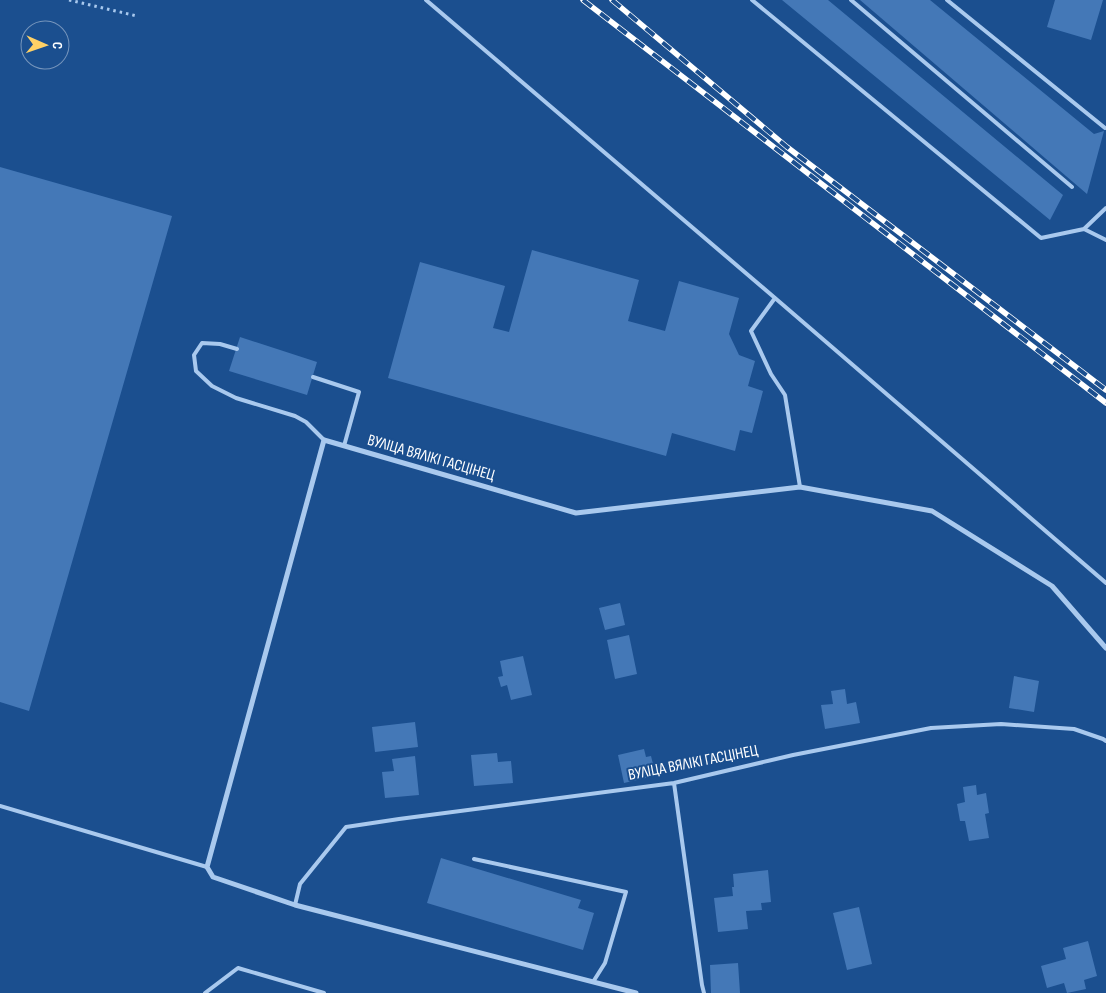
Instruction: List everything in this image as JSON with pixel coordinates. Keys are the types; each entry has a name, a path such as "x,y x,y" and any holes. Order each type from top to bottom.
{"street":[{"name":"ВУЛІЦА ВЯЛІКІ ГАСЦІНЕЦ","path":"324,440 576,514 800,487 932,511 1052,586 1106,648"},
{"path":"324,440 207,867 212,877 295,905 636,993"}],"lane":[{"path":"426,0 1106,583"},
{"path":"752,0 1041,238 1084,229 1106,208"},
{"path":"851,0 1072,187"},
{"path":"947,0 1105,128"},
{"path":"1084,229 1106,240"},
{"path":"775,298 751,332 771,374 786,395 800,487"},
{"path":"237,349 220,344 202,343 194,355 196,371 212,386 236,398 295,416 306,422 324,440"},
{"path":"313,377 359,392 344,446"},
{"name":"ВУЛІЦА ВЯЛІКІ ГАСЦІНЕЦ","path":"295,905 300,884 346,827 674,783 793,755 931,728 1001,724 1074,729 1106,741"},
{"path":"674,783 704,993"},
{"path":"0,806 207,867"},
{"path":"474,859 626,892 605,963 593,982"},
{"path":"205,993 238,968 324,993"}],"path":[{"path":"68,0 137,16"}],"building":[{"path":"782,0 828,0 1063,195 1050,220"},
{"path":"860,0 930,0 1094,134 1104,131 1087,194"},
{"path":"1055,0 1103,0 1091,40 1047,27"},
{"path":"0,167 172,216 29,711 0,702"},
{"path":"532,250 639,280 628,321 665,331 679,281 739,298 729,334 739,355 755,361 748,386 763,391 752,433 740,430 735,451 672,433 666,456 388,378 420,262 505,286 493,328 509,332"},
{"path":"240,337 317,362 307,395 229,371"},
{"path":"620,603 625,625 605,630 599,608"},
{"path":"629,635 637,674 615,679 607,640"},
{"path":"523,656 532,695 511,700 507,685 501,687 498,677 503,676 500,661"},
{"path":"1014,676 1039,681 1034,712 1009,708"},
{"path":"845,689 847,704 856,702 860,723 825,729 821,705 833,704 831,691"},
{"path":"415,722 418,747 375,752 372,727"},
{"path":"644,749 646,757 651,756 654,768 648,769 650,777 624,783 618,755"},
{"path":"497,753 498,762 511,761 513,783 474,786 471,755"},
{"path":"415,756 419,795 385,798 382,772 394,771 392,759"},
{"path":"976,785 977,795 986,793 989,813 985,814 989,838 969,841 965,821 960,821 957,804 965,802 963,787"},
{"path":"441,858 581,900 578,908 594,913 583,950 427,903"},
{"path":"768,870 771,902 761,903 762,910 746,911 748,929 718,932 714,898 733,896 733,874"},
{"path":"859,907 872,964 847,970 833,913"},
{"path":"1088,941 1097,976 1084,980 1086,989 1067,993 1064,983 1047,988 1041,966 1066,959 1063,948"},
{"path":"738,963 740,993 711,993 710,965"}],"railway":[{"path":"583,0 1106,403"},
{"path":"612,0 787,147 1106,390"}]}
